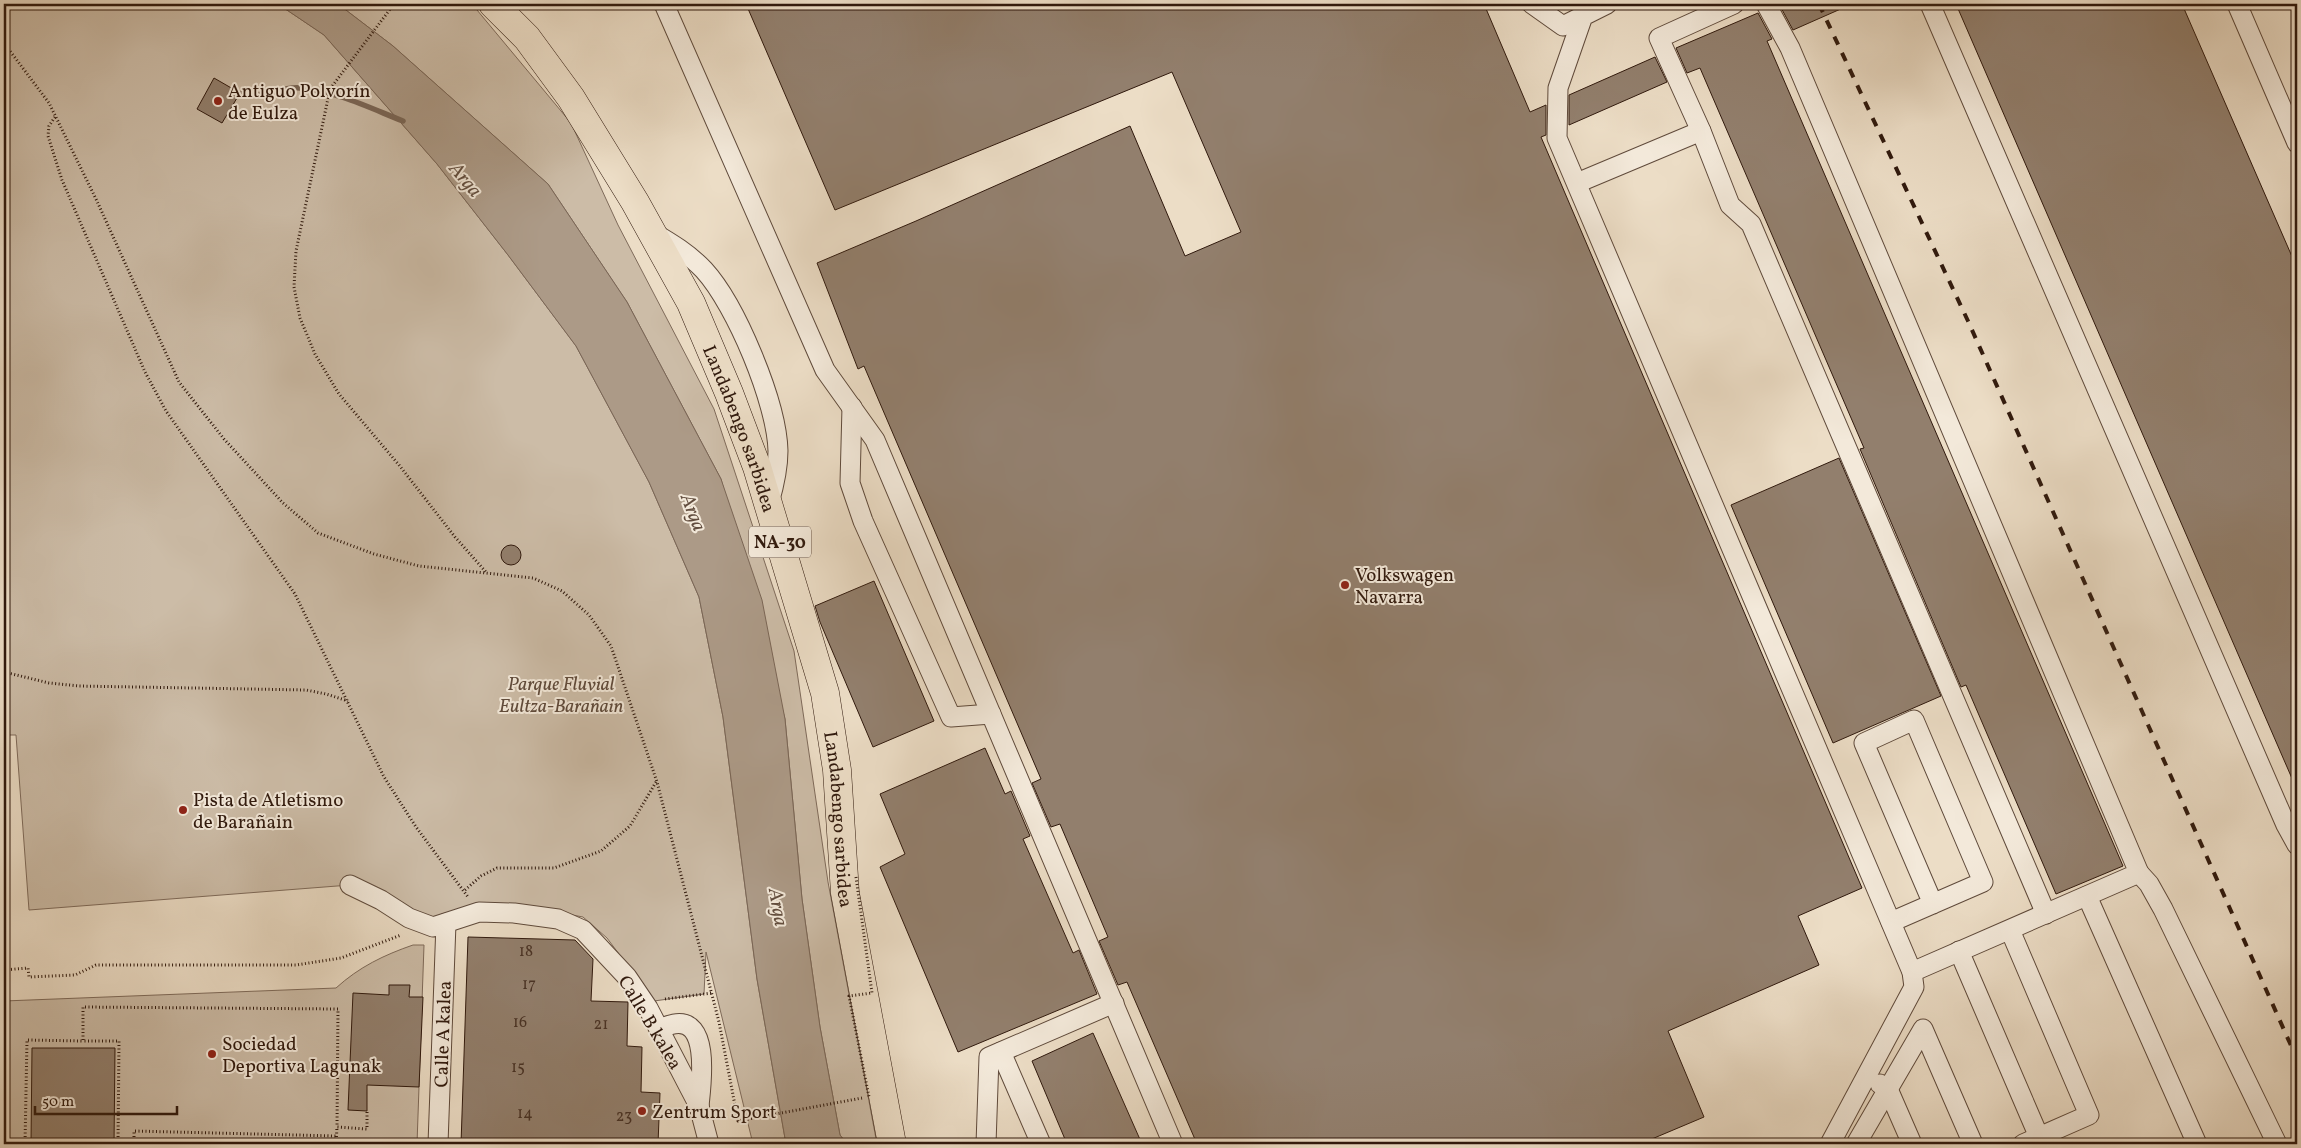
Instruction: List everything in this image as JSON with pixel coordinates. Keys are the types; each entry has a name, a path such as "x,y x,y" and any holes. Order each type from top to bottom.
{"highway":[{"name":"Landabengo sarbidea","path":"493,4 527,38 571,98 652,231 691,303 729,393 769,503 824,693 837,770 845,893 892,1144"}],"street":[{"path":"664,4 825,370 875,440 1173,1144"},
{"path":"1532,4 1563,26 1607,4"},
{"path":"1734,4 1659,38 1701,131 1730,205 1751,224 2046,914"},
{"path":"1766,4 1790,48 2139,874 2150,884 2276,1144"},
{"path":"1930,4 2282,816 2297,845"},
{"path":"2237,4 2297,143"},
{"path":"1582,16 1558,88 1557,138 1912,972 1914,987 1830,1144"},
{"path":"1577,183 1701,131"},
{"path":"652,231 679,248 704,270 722,293 737,321 758,370 774,422 778,450 777,469 769,503"},
{"path":"852,408 850,483 863,521 951,717 991,714"},
{"path":"1891,922 1933,904 1983,882 1914,720 1864,743 1933,904"},
{"path":"1912,972 2139,874"},
{"path":"350,885 381,900 409,918 439,925"},
{"path":"2087,896 2197,1144"},
{"name":"Calle B kalea","path":"439,925 479,912 514,912 558,919 583,930 627,977 648,1008 699,1106 709,1144"},
{"name":"Calle A kalea","path":"438,1144 439,925"},
{"path":"1959,951 2031,1141 2089,1115 2010,930"},
{"path":"986,1144 989,1057 1114,1004"},
{"path":"659,1029 675,1024 688,1026 696,1034 701,1050 702,1076 699,1106"},
{"path":"1856,1144 1923,1030 1973,1144"},
{"path":"1001,1052 1041,1144"},
{"path":"1866,1076 1888,1089 1912,1144"}],"path":[{"path":"394,4 330,89 296,251 294,287 300,318 315,354 338,394 399,465 455,537 486,572"},
{"path":"4,42 49,103 96,199 179,382 224,439 283,503 318,533 374,554 419,566 533,578 562,591 589,615 610,646 657,782 712,993 738,1121 869,1097 849,996 872,993 856,877"},
{"path":"55,116 49,126 48,136 62,180 145,372 166,411 295,594 384,777 416,827 465,890 472,904"},
{"path":"4,672 50,683 78,686 279,689 326,694 348,701"},
{"path":"465,890 481,876 497,868 554,868 601,850 630,826 657,782"},
{"path":"4,970 28,968 29,977 75,975 96,965 296,965 342,958 398,935 439,925"},
{"path":"664,1000 712,993"},
{"path":"83,1041 83,1007 338,1009 336,1144"},
{"path":"24,1144 27,1040 119,1041 118,1144"},
{"path":"337,1127 367,1129 367,1111"},
{"path":"134,1144 134,1131 336,1136"}],"green space":[{"name":"Parque Fluvial Eultza-Barañain","path":"4,4 278,4 324,35 437,164 576,346 649,482 699,597 723,717 757,979 786,1144 753,1144 706,952 704,994 654,1001 607,938 583,917 519,905 446,923 350,885 29,910 16,735 4,735"},
{"path":"338,4 472,4 571,123 618,225 714,409 794,651 828,882 877,1144 847,1144 840,1135 820,1027 802,899 785,719 721,479 627,302 548,184 393,46"},
{"name":"Sociedad Deportiva Lagunak","path":"413,945 424,945 417,1144 4,1144 4,1001 336,988 372,962"}],"water":[{"name":"Arga","path":"278,4 338,4 393,46 548,184 627,302 721,479 762,600 785,719 802,899 820,1027 840,1135 847,1144 786,1144 757,979 723,717 699,597 649,482 576,346 508,255 437,164 324,35"}],"building":[{"name":"Volkswagen Navarra","path":"746,4 1484,4 1530,112 1546,105 1546,135 1541,137 1862,888 1798,916 1819,965 1668,1031 1704,1117 1640,1144 1197,1144 1127,982 1118,985 1099,941 1108,937 1060,824 1051,827 1032,783 1041,779 864,366 858,369 817,263 1130,126 1185,256 1241,232 1172,72 835,210"},
{"path":"1779,4 1852,4 1793,30"},
{"path":"1956,4 2182,4 2297,268 2297,790"},
{"path":"1758,13 1772,39 1767,41 2123,866 2056,894 1966,685 1961,687 1860,449 1864,448 1700,68 1687,73 1676,48"},
{"path":"1655,57 1667,82 1569,125 1569,95"},
{"name":"Antiguo Polvorín de Eulza","path":"214,78 240,93 222,123 197,109"},
{"path":"1839,458 1941,696 1833,743 1731,505"},
{"path":"511,545 518,548 521,555 518,562 511,565 504,562 501,555 504,548"},
{"path":"874,581 934,721 873,747 815,606"},
{"path":"985,748 1005,794 1011,791 1030,836 1023,839 1073,953 1079,950 1097,994 958,1052 880,867 905,854 880,794"},
{"path":"468,937 575,940 593,959 591,1001 628,1002 627,1046 642,1047 641,1092 660,1093 658,1144 461,1144"},
{"path":"389,985 410,985 409,997 423,997 419,1087 367,1085 367,1111 348,1110 353,993 389,995"},
{"path":"1093,1033 1142,1144 1067,1144 1032,1061"},
{"path":"32,1048 115,1048 114,1144 31,1144"}],"waterway":[{"path":"240,93 256,95 292,88 313,90 353,101 403,121"}],"railway":[{"path":"1819,4 1968,321 2297,1059"}],"place":[{"name":"Antiguo Polvorín de Eulza","path":"218,101"},
{"name":"Volkswagen Navarra","path":"1345,585"},
{"name":"Pista de Atletismo de Barañain","path":"183,810"},
{"name":"Sociedad Deportiva Lagunak","path":"212,1054"},
{"name":"Zentrum Sport","path":"642,1111"}]}
